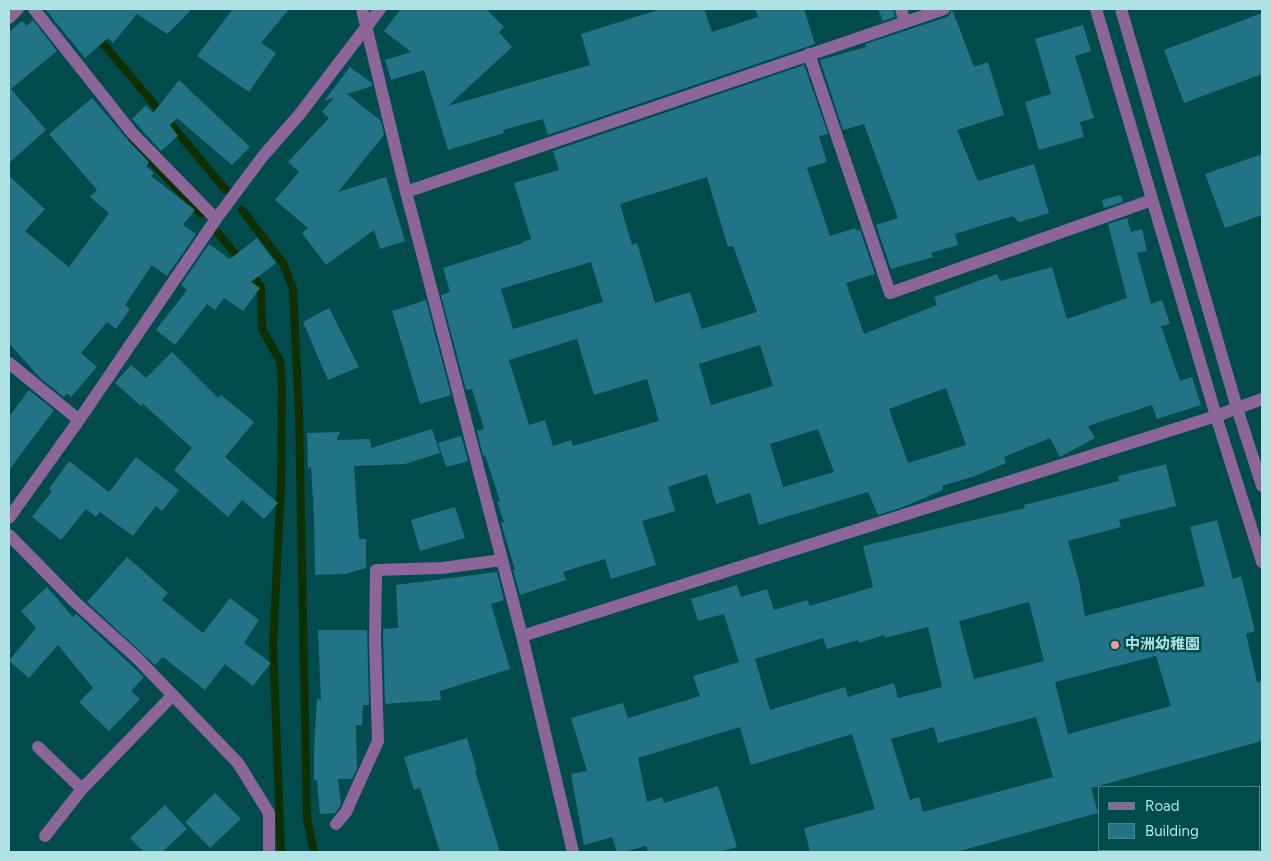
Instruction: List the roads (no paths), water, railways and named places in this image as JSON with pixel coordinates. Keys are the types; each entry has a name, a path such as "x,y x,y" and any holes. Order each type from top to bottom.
{"street":[{"path":"9,18 18,9"},
{"path":"34,9 133,134 216,220"},
{"path":"362,9 406,192 522,636 573,852"},
{"path":"9,518 79,420 216,220 263,156 299,115 380,9"},
{"path":"901,9 905,22"},
{"path":"406,192 944,9"},
{"path":"1096,9 1216,416 1262,562"},
{"path":"1121,9 1237,408 1262,486"},
{"path":"809,54 890,293 1152,200"},
{"path":"9,363 79,420"},
{"path":"522,636 1262,400"},
{"path":"9,535 76,603 137,658 238,763 269,813 269,852"},
{"path":"336,824 346,812 378,741 375,640 376,570 442,568 502,560"},
{"path":"45,836 82,788 173,695"},
{"path":"38,747 82,788"}],"waterway":[{"path":"96,35 226,190"},
{"path":"132,141 201,214"},
{"path":"242,210 283,263 293,289 299,414 307,819 314,852"},
{"path":"218,233 242,262"},
{"path":"249,271 261,287 262,329 280,361 282,384 281,485 273,645 281,852"}],"place":[{"name":"中洲幼稚園","path":"1115,645"}]}
